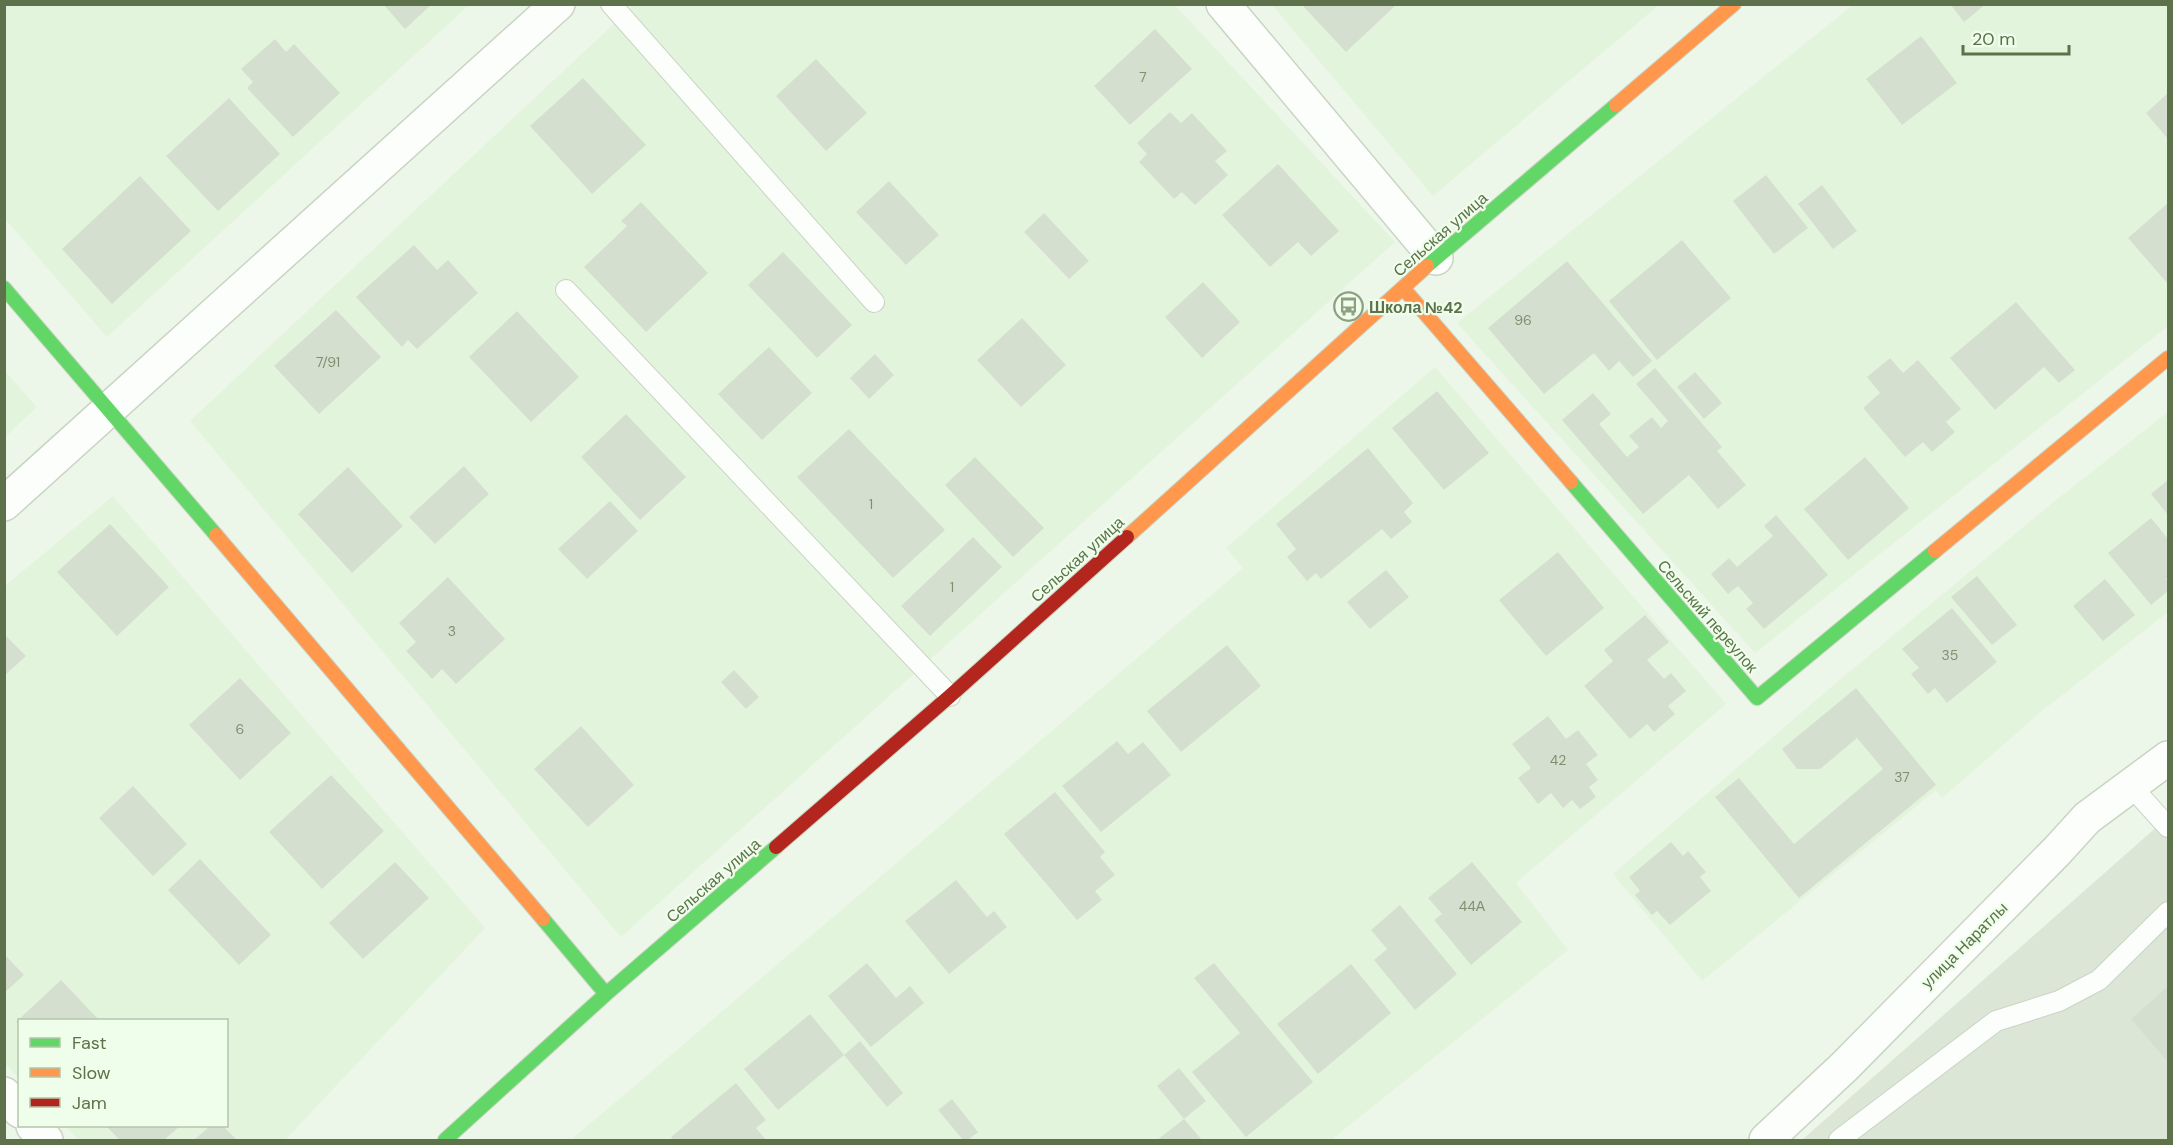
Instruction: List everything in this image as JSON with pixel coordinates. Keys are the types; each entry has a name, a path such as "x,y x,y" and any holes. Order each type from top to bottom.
{"street":[{"path":"4,504 558,4"},
{"path":"1223,4 1436,258"},
{"name":"Сельская улица","path":"445,1140 606,994 950,696 1436,258 1734,4"},
{"path":"4,288 606,994"},
{"name":"Сельский переулок","path":"1403,288 1757,698 2169,358"},
{"name":"улица Наратлы","path":"1766,1140 1845,1066 2087,818 2169,758"},
{"path":"4,1094 18,1109"},
{"path":"35,1127 46,1140"}],"lane":[{"path":"611,4 874,302"},
{"path":"566,290 950,696"},
{"path":"2130,785 2169,827"},
{"path":"1839,1140 1996,1022 2060,1001 2099,980 2169,912"}],"shaded area":[{"path":"4,5 469,5 107,337 5,219"},
{"path":"634,5 1175,5 1395,242 621,937 190,421"},
{"path":"1272,5 1659,5 1433,196"},
{"path":"1853,5 2168,5 2168,326 1755,653 1457,323"},
{"path":"1435,367 1726,704 1516,883 1568,950 1331,1140 571,1140 1243,568 1226,548"},
{"path":"5,371 37,407 4,437"},
{"path":"2168,412 2168,612 2042,711 1942,798 1935,791 1702,981 1613,874 1842,678 2051,504"},
{"path":"113,496 485,928 285,1140 79,1140 66,1127 228,1127 228,1019 18,1019 18,1078 5,1063 5,586"},
{"path":"2168,817 2168,1140 1802,1140"}],"building":[{"path":"383,4 432,4 405,29"},
{"path":"1304,4 1393,4 1395,6 1346,52 1303,6"},
{"path":"1950,4 1986,4 1964,22"},
{"path":"1155,29 1192,69 1130,125 1094,86"},
{"path":"1921,36 1957,83 1902,125 1866,79"},
{"path":"275,39 286,52 294,44 340,93 293,137 247,88 253,82 241,69"},
{"path":"816,59 867,113 826,151 776,96"},
{"path":"583,78 646,145 592,194 530,126"},
{"path":"2168,93 2168,139 2146,113"},
{"path":"229,98 280,154 218,211 166,156"},
{"path":"1170,112 1181,123 1192,113 1227,151 1215,161 1228,175 1195,205 1182,192 1174,199 1139,162 1147,154 1137,143"},
{"path":"1278,164 1339,231 1311,256 1298,242 1270,267 1222,215"},
{"path":"1766,175 1808,228 1774,254 1733,201"},
{"path":"140,176 191,231 112,304 62,249"},
{"path":"889,181 939,235 906,265 856,212"},
{"path":"1822,185 1857,231 1833,249 1798,204"},
{"path":"641,202 708,273 646,332 584,267 627,226 621,221"},
{"path":"2168,203 2168,284 2128,238"},
{"path":"1044,213 1089,261 1069,279 1024,232"},
{"path":"1682,240 1731,298 1657,360 1609,301"},
{"path":"414,245 437,270 448,260 478,293 417,349 408,340 402,347 356,297"},
{"path":"783,252 852,325 817,358 748,285"},
{"path":"1567,261 1652,361 1633,377 1619,361 1609,371 1594,353 1544,394 1488,328"},
{"path":"1203,282 1240,322 1202,358 1165,317"},
{"path":"2016,302 2075,370 2059,383 2044,367 1995,410 1950,358"},
{"path":"336,310 381,357 319,414 274,366"},
{"path":"517,311 579,377 531,422 469,357"},
{"path":"1022,318 1066,365 1021,407 977,360"},
{"path":"769,347 812,393 762,440 718,394"},
{"path":"875,354 894,375 869,399 850,378"},
{"path":"1890,358 1903,373 1918,360 1961,409 1946,422 1955,432 1932,452 1923,442 1905,457 1863,408 1880,393 1867,377"},
{"path":"1655,368 1722,447 1717,451 1746,485 1718,509 1689,475 1643,514 1562,420 1593,393 1611,414 1599,424 1627,457 1639,447 1629,436 1652,417 1661,428 1668,421 1636,384"},
{"path":"1695,372 1722,403 1704,419 1677,387"},
{"path":"1437,391 1489,453 1444,490 1392,428"},
{"path":"626,414 686,477 640,520 581,457"},
{"path":"849,429 945,530 893,578 797,477"},
{"path":"1368,448 1413,503 1404,512 1412,522 1391,539 1382,529 1321,579 1316,573 1307,581 1287,557 1296,549 1276,524"},
{"path":"975,457 1044,528 1013,557 945,485"},
{"path":"1865,457 1909,508 1848,560 1804,509"},
{"path":"464,466 489,494 435,544 409,517"},
{"path":"348,467 403,526 352,573 298,514"},
{"path":"2168,480 2168,515 2151,494"},
{"path":"610,501 638,531 587,579 558,549"},
{"path":"1776,515 1828,575 1764,629 1746,609 1753,603 1738,586 1728,594 1711,574 1729,558 1737,567 1773,536 1764,526"},
{"path":"2151,518 2168,539 2168,576 2166,579 2168,591 2151,605 2108,553"},
{"path":"110,524 169,587 117,636 57,572"},
{"path":"973,537 1002,567 930,636 901,606"},
{"path":"1558,552 1604,608 1546,656 1499,600"},
{"path":"1386,570 1409,597 1370,629 1347,602"},
{"path":"1977,576 2017,625 1992,645 1951,597"},
{"path":"448,577 505,639 456,684 442,669 432,679 406,651 416,642 399,623"},
{"path":"2105,579 2135,615 2103,641 2073,606"},
{"path":"1952,608 1997,662 1947,703 1935,688 1928,694 1911,674 1919,668 1902,649"},
{"path":"1645,615 1669,642 1647,660 1664,679 1671,673 1686,691 1668,706 1675,714 1654,732 1647,724 1630,739 1584,686 1613,661 1604,650"},
{"path":"4,634 26,656 4,676"},
{"path":"1227,645 1261,686 1181,752 1147,711"},
{"path":"734,670 759,697 746,709 721,682"},
{"path":"240,678 291,733 240,780 189,725"},
{"path":"1856,688 1936,785 1799,898 1715,797 1739,778 1794,844 1883,769 1857,738 1820,769 1797,769 1782,749"},
{"path":"1548,716 1566,739 1578,730 1598,755 1586,764 1598,780 1589,787 1596,797 1580,809 1572,800 1563,808 1551,793 1538,804 1518,778 1531,768 1512,744"},
{"path":"581,726 634,785 588,827 534,769"},
{"path":"1117,741 1128,754 1143,742 1171,775 1101,832 1062,786"},
{"path":"331,775 384,831 322,889 269,832"},
{"path":"133,786 187,844 153,876 99,818"},
{"path":"1055,792 1105,852 1100,857 1115,875 1095,891 1102,900 1077,920 1004,834"},
{"path":"1671,842 1683,856 1688,851 1706,872 1700,877 1711,891 1670,925 1657,911 1652,915 1635,895 1640,891 1629,877"},
{"path":"200,859 271,935 239,965 168,890"},
{"path":"395,862 429,898 363,959 329,923"},
{"path":"1472,862 1522,922 1471,965 1434,920 1442,914 1428,898"},
{"path":"956,880 987,917 994,911 1007,927 949,974 905,921"},
{"path":"1400,905 1457,974 1415,1010 1374,960 1387,949 1371,930"},
{"path":"4,954 24,975 4,993"},
{"path":"867,963 896,998 910,986 924,1003 871,1047 828,996"},
{"path":"1214,963 1313,1082 1246,1137 1192,1072 1240,1033 1194,978"},
{"path":"1351,964 1391,1013 1318,1074 1277,1024"},
{"path":"61,980 98,1019 19,1019"},
{"path":"2168,986 2168,1062 2131,1019"},
{"path":"810,1014 844,1055 778,1110 744,1069"},
{"path":"860,1041 903,1093 887,1107 844,1055"},
{"path":"1179,1068 1206,1101 1184,1119 1157,1086"},
{"path":"736,1083 766,1120 756,1128 766,1140 674,1140 671,1137"},
{"path":"952,1099 978,1132 968,1140 963,1140 938,1110"},
{"path":"1184,1119 1202,1140 1157,1140"},
{"path":"107,1127 179,1127 164,1140 120,1140"},
{"path":"209,1127 224,1127 237,1140 194,1140"}],"traffic: fast":[{"path":"1427,266 1616,105"},
{"path":"4,288 216,535"},
{"path":"1571,482 1757,698 1935,551"},
{"path":"445,1140 606,994 776,847"},
{"path":"543,919 606,994"}],"traffic: slow":[{"path":"1616,105 1734,4"},
{"path":"1127,537 1427,266"},
{"path":"1403,288 1571,482"},
{"path":"1935,551 2168,358"},
{"path":"216,535 543,919"}],"traffic: jam":[{"path":"776,847 950,696 1127,537"}],"place":[{"name":"Школа №42","path":"1348,307"}]}
